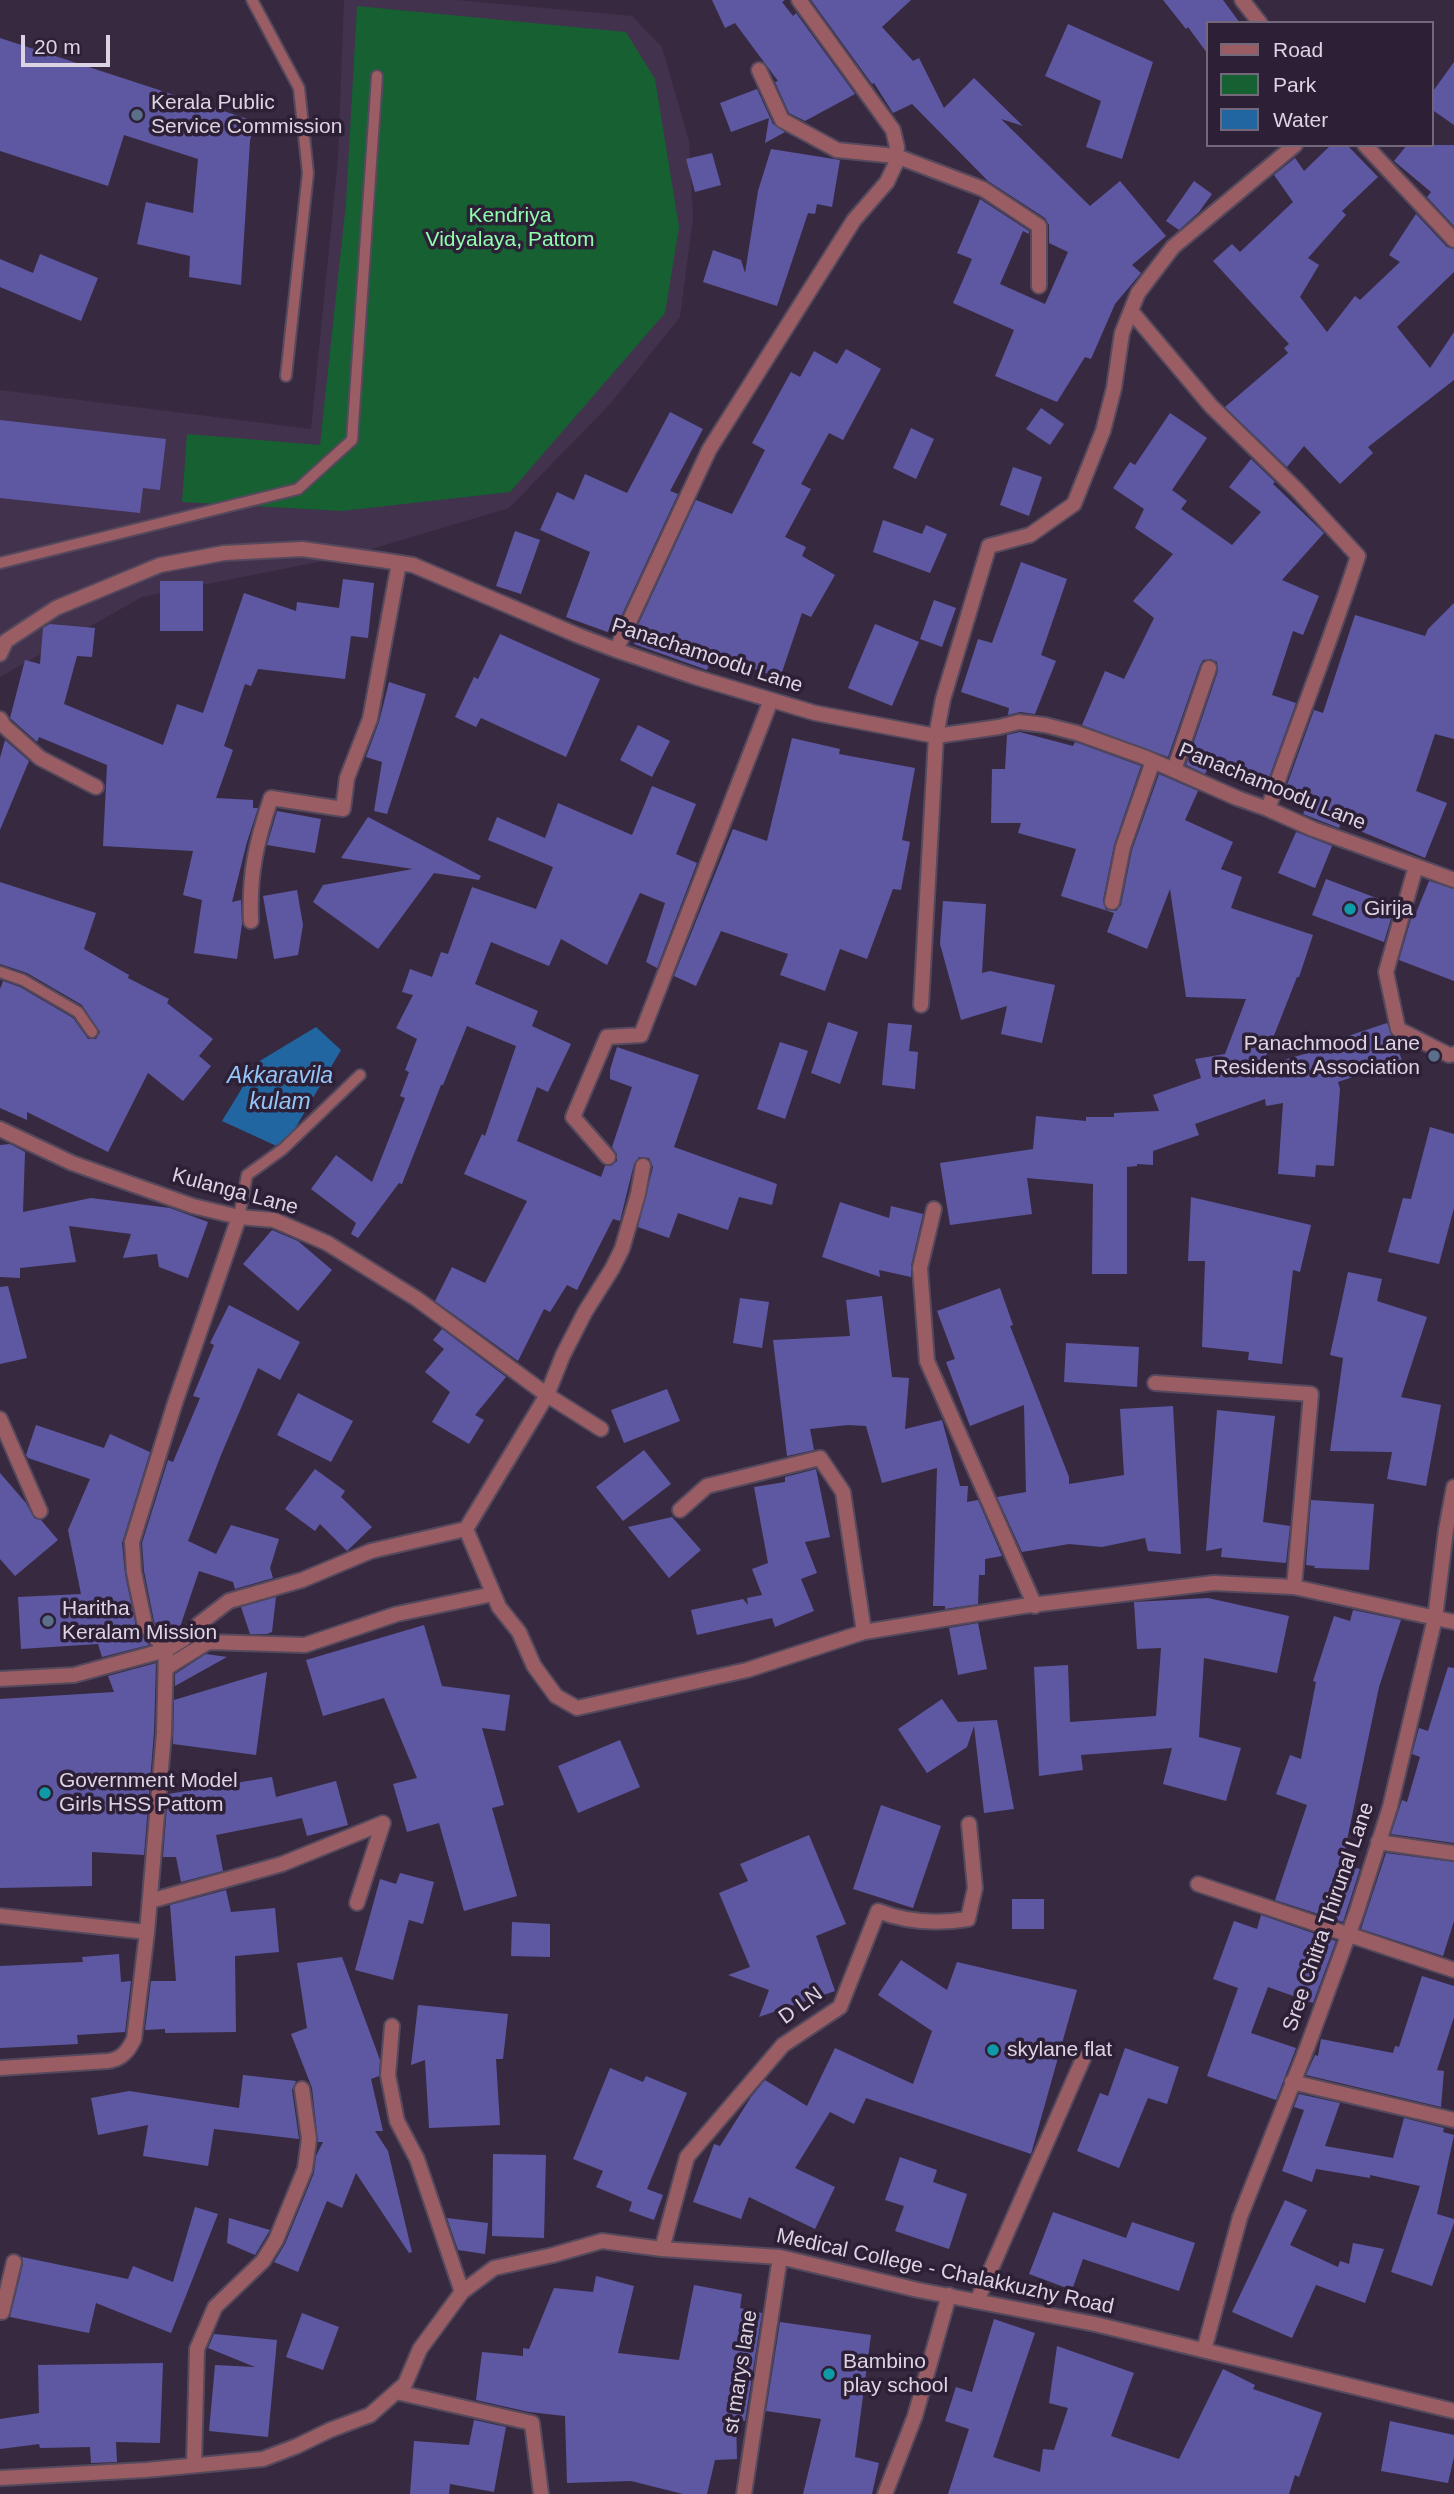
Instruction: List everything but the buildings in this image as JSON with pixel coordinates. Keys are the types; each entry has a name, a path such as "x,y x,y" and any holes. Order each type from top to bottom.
{"street":[{"path":"616,650 709,450 854,220 887,182 896,163 893,130 799,0"},
{"path":"1242,0 1258,21"},
{"path":"759,70 782,120 837,150 896,156 983,189 1039,226 1038,286"},
{"path":"921,1005 936,736 943,699 989,546 1030,535 1074,504 1103,431 1114,388 1122,333 1138,293 1173,247 1293,147"},
{"path":"1367,147 1454,240"},
{"path":"1131,311 1211,406 1296,489 1358,556 1339,617 1268,809"},
{"name":"Panachamoodu Lane","path":"0,654 6,641 56,608 159,565 224,554 302,549 413,565 616,650 815,713 936,736 1019,722 1077,733 1153,761 1313,829 1454,880"},
{"path":"251,921 253,858 271,798 343,809 347,778 370,719 399,563"},
{"path":"1174,771 1209,668"},
{"path":"608,1157 573,1117 607,1037 641,1035 771,700"},
{"path":"0,719 4,726 40,758 96,787"},
{"path":"1112,902 1123,847 1153,761"},
{"path":"1416,866 1386,972 1398,1029 1449,1055 1454,1054"},
{"name":"Kulanga Lane","path":"0,1129 72,1163 193,1206 239,1217 274,1220 327,1243 417,1299 547,1395 601,1429"},
{"path":"0,1678 74,1675 166,1650 184,1640 199,1624 229,1601 302,1580 371,1551 466,1529 547,1395 563,1355 585,1312 622,1249 643,1166"},
{"path":"934,1209 920,1268 928,1361 1035,1606"},
{"path":"0,2068 108,2061 127,2052 134,2039 147,1932 164,1733 166,1650 145,1625 134,1572 132,1542 175,1403 239,1217"},
{"path":"1155,1383 1311,1394 1294,1587"},
{"path":"0,1419 40,1511"},
{"path":"680,1510 707,1486 820,1458 843,1492 864,1632"},
{"name":"Sree Chitra Thirunal Lane","path":"1204,2350 1240,2217 1347,1935 1390,1807 1435,1618 1454,1487"},
{"path":"466,1529 499,1607 519,1632 534,1666 556,1696 577,1708 747,1670 864,1632 1214,1583 1294,1587 1454,1622"},
{"path":"166,1668 208,1642 306,1645 397,1614 494,1594"},
{"path":"150,1901 282,1864 383,1823 357,1903"},
{"name":"D LN","path":"662,2249 687,2157 783,2045 840,2007 878,1911 898,1919 949,1922 968,1919 975,1888 969,1824"},
{"path":"1378,1842 1454,1853"},
{"path":"1198,1884 1454,1970"},
{"path":"0,1916 147,1932"},
{"path":"392,2026 388,2074 397,2121 417,2159 462,2292"},
{"path":"977,2301 1083,2059"},
{"path":"1292,2082 1454,2120"},
{"path":"194,2465 197,2349 215,2307 263,2261 276,2239 305,2169 309,2139 302,2089"},
{"name":"Medical College - Chalakkuzhy Road","path":"0,2478 146,2470 263,2459 370,2415 405,2384 420,2349 462,2292 494,2267 553,2255 602,2241 662,2249 780,2257 918,2290 1095,2324 1454,2411"},
{"name":"st marys lane","path":"744,2494 780,2257"},
{"path":"0,2312 14,2262"},
{"path":"886,2494 915,2416 949,2295"},
{"path":"396,2392 532,2423 541,2494"}],"lane":[{"path":"252,0 299,88 308,173 286,376"},
{"path":"0,563 298,489 352,440 377,76"},
{"path":"0,972 23,980 78,1012 92,1032"},
{"path":"239,1217 247,1175 283,1149 360,1074"}],"shaded area":[{"name":"Kendriya Vidyalaya, Pattom","path":"344,0 457,0 632,16 662,47 689,141 693,218 680,317 610,404 509,508 348,556 142,597 0,677 0,390 311,429 338,158"}],"green space":[{"name":"Kendriya Vidyalaya, Pattom","path":"357,6 626,32 655,79 679,227 665,313 510,492 342,511 182,502 187,434 320,445 346,203"}],"water":[{"name":"Akkaravila kulam","path":"316,1027 341,1050 283,1149 222,1121 258,1062"}],"place":[{"name":"Kerala Public Service Commission","path":"137,115"},
{"name":"Girija","path":"1350,909"},
{"name":"Panachmood Lane Residents Association","path":"1434,1056"},
{"name":"Haritha Keralam Mission","path":"48,1621"},
{"name":"Government Model Girls HSS Pattom","path":"45,1793"},
{"name":"skylane flat","path":"993,2050"},
{"name":"Bambino play school","path":"829,2374"}]}
